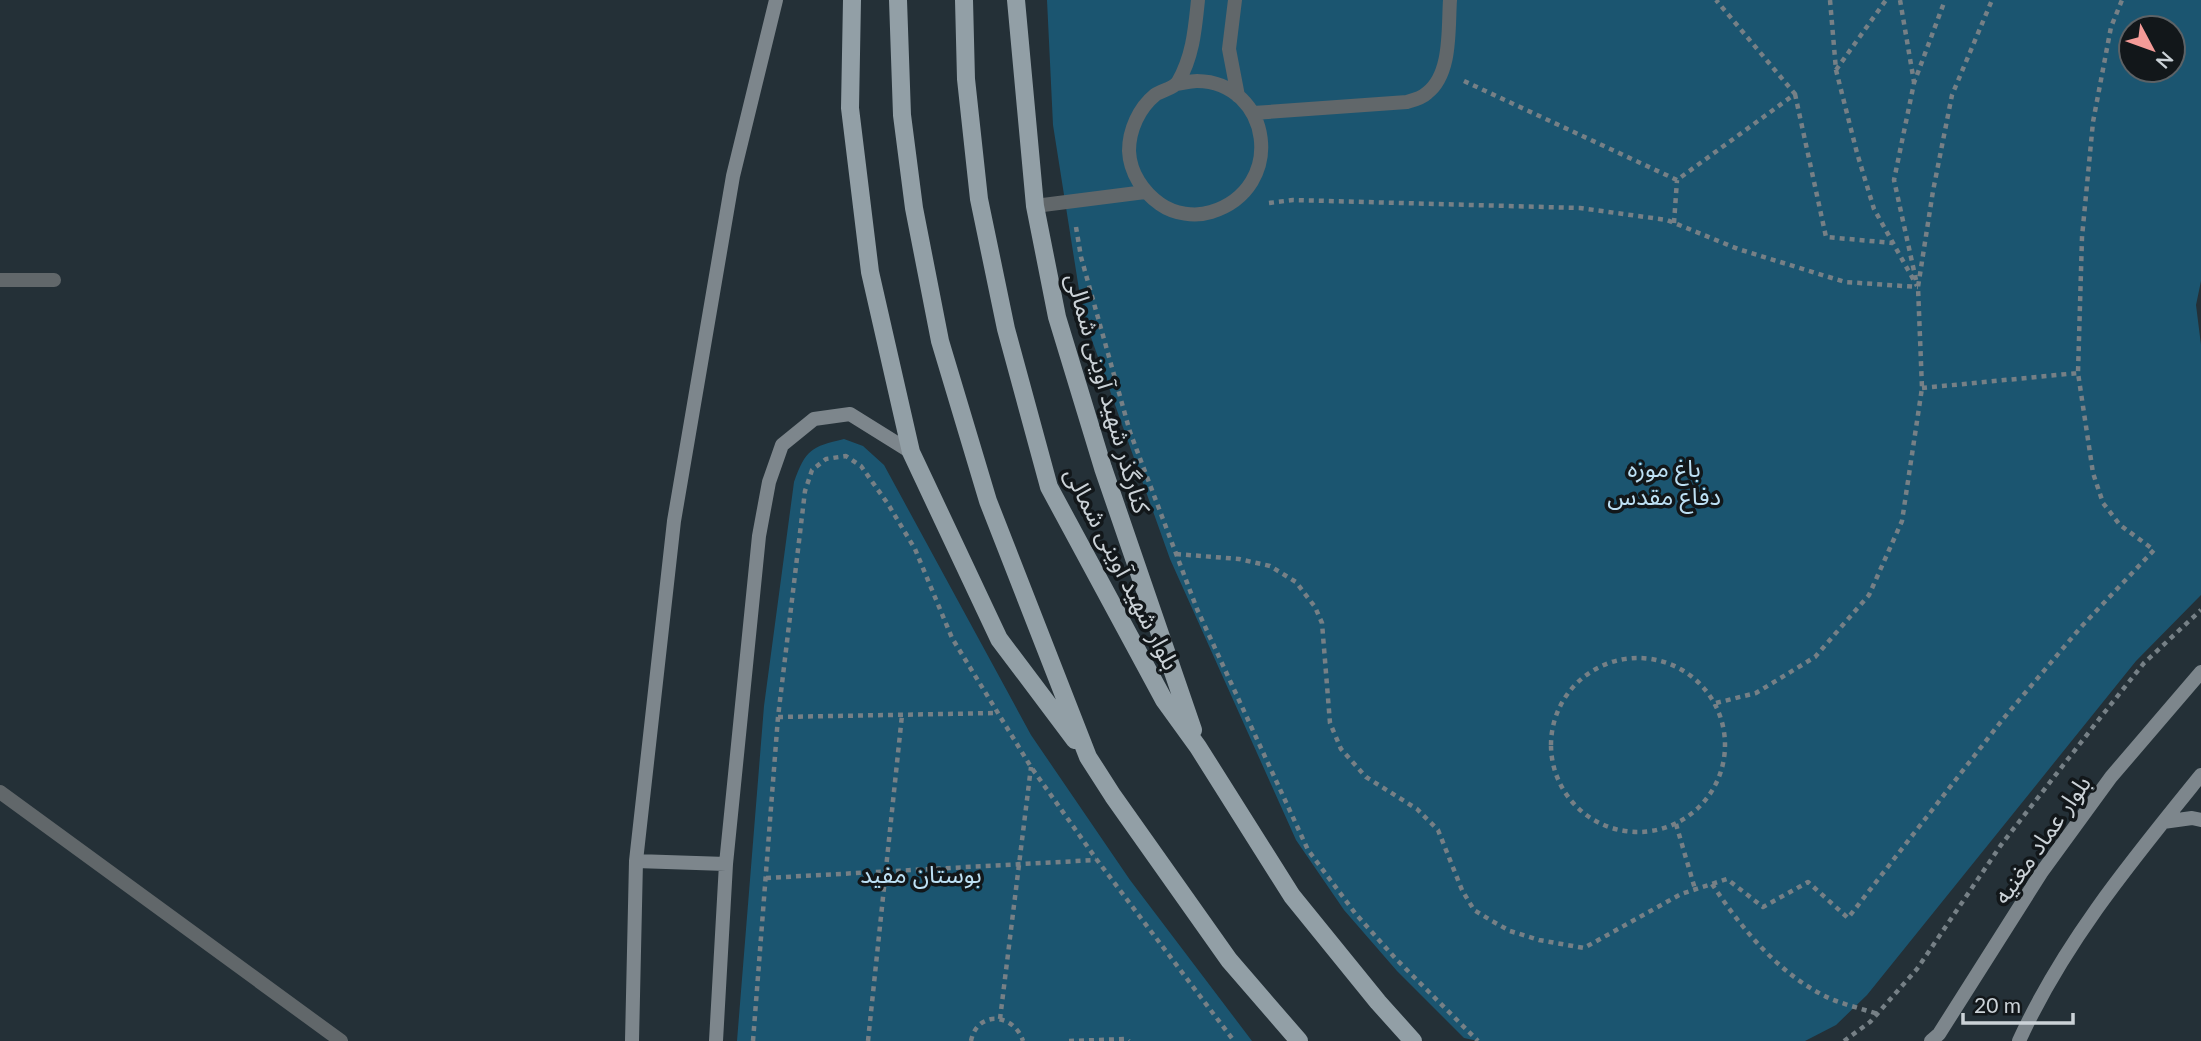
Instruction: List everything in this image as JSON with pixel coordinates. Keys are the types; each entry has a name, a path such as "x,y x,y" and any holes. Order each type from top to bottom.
{"main road":[{"path":"852,0 850,108 870,272 911,452 999,639 1088,757 1229,960 1299,1041"},
{"path":"898,0 902,115 914,208 940,341 988,501 1088,757"},
{"name":"بلوار شهید آوینی شمالی","path":"964,0 967,79 979,199 1006,329 1049,487 1164,700 1198,747 1292,896 1413,1041"},
{"name":"کنارگذر شهید آوینی شمالی","path":"1016,0 1035,206 1057,317 1103,468 1198,747"}],"street":[{"path":"632,1041 636,861 674,521 733,176 776,0"},
{"path":"1176,85 1194,46 1198,0"},
{"path":"1235,0 1229,49 1238,96"},
{"path":"1253,113 1407,102 1427,94 1438,81 1445,62 1450,0"},
{"path":"1198,81 1219,86 1238,96 1253,113 1261,132 1262,155 1256,176 1244,194 1226,208 1205,214 1183,214 1163,206 1145,192 1134,174 1129,152 1132,130 1141,110 1156,94 1176,85 1198,81"},
{"path":"1035,206 1145,192"},
{"path":"0,280 54,280"},
{"path":"716,1041 726,864 759,536 769,482 782,445 814,419 850,414 911,452"},
{"name":"بلوار عماد مغنیه","path":"1931,1041 1939,1034 2049,862 2111,777 2201,672"},
{"path":"2019,1041 2037,1001 2093,911 2201,775"},
{"path":"0,792 341,1041"},
{"path":"2163,822 2192,818 2201,820"},
{"path":"636,861 726,864"}],"path":[{"path":"1716,0 1795,94 1826,237 1893,243"},
{"path":"1830,0 1836,70 1857,153 1874,209 1917,287"},
{"path":"1836,70 1886,0"},
{"path":"1900,0 1914,83"},
{"path":"1716,703 1756,693 1815,657 1869,595 1902,521 1922,388 1917,287 1894,180 1914,83 1945,0"},
{"path":"1917,287 1952,95 1992,0"},
{"path":"1176,554 1239,559 1270,566 1296,582 1315,607 1322,624 1331,723 1341,749 1366,776 1417,809 1438,830 1462,890 1474,910 1510,931 1560,945 1584,948 1681,894 1727,879 1763,907 1808,882 1847,918 2003,719 2081,627 2154,550 2120,524 2103,503 2094,472 2078,373 2082,237 2093,122 2111,27 2122,0"},
{"path":"1441,71 1677,180"},
{"path":"1674,223 1677,180 1795,94"},
{"path":"1226,208 1293,200 1566,207 1674,223 1738,249 1845,282 1917,287"},
{"path":"1072,201 1082,257 1130,432 1197,609 1308,850 1363,922 1395,958 1478,1041"},
{"path":"1922,388 2078,373"},
{"path":"753,1041 778,717 806,491 811,470 826,458 846,456 861,466 888,503 915,549 952,638 1031,767 1227,1038 1234,1041"},
{"path":"1844,1041 1870,1022 1917,969 2001,845 2100,718 2144,663 2201,610"},
{"path":"1647,657 1675,665 1699,681 1716,703 1725,730 1725,758 1717,785 1699,808 1676,824 1649,833 1620,831 1592,821 1570,801 1555,775 1550,746 1555,716 1569,690 1592,670 1619,659 1647,657"},
{"path":"778,717 998,713"},
{"path":"868,1041 902,715"},
{"path":"1000,1019 1031,767"},
{"path":"1676,824 1695,889"},
{"path":"766,878 1097,860"},
{"path":"1712,884 1734,916 1775,962 1807,986 1832,999 1878,1014"},
{"path":"971,1041 978,1026 988,1020 1000,1019 1012,1022 1020,1031 1023,1041"},
{"path":"1069,1041 1129,1041"}],"green space":[{"name":"باغ موزه دفاع مقدس","path":"1047,0 2201,0 2201,281 2196,305 2201,345 2201,595 2136,661 1867,995 1836,1025 1805,1041 1478,1041 1464,1038 1397,971 1344,910 1296,840 1170,559 1083,315 1053,125"},
{"name":"بوستان مفید","path":"844,439 863,446 884,465 1031,735 1130,880 1252,1041 737,1041 764,706 794,482 802,462 811,451 824,444"}]}
